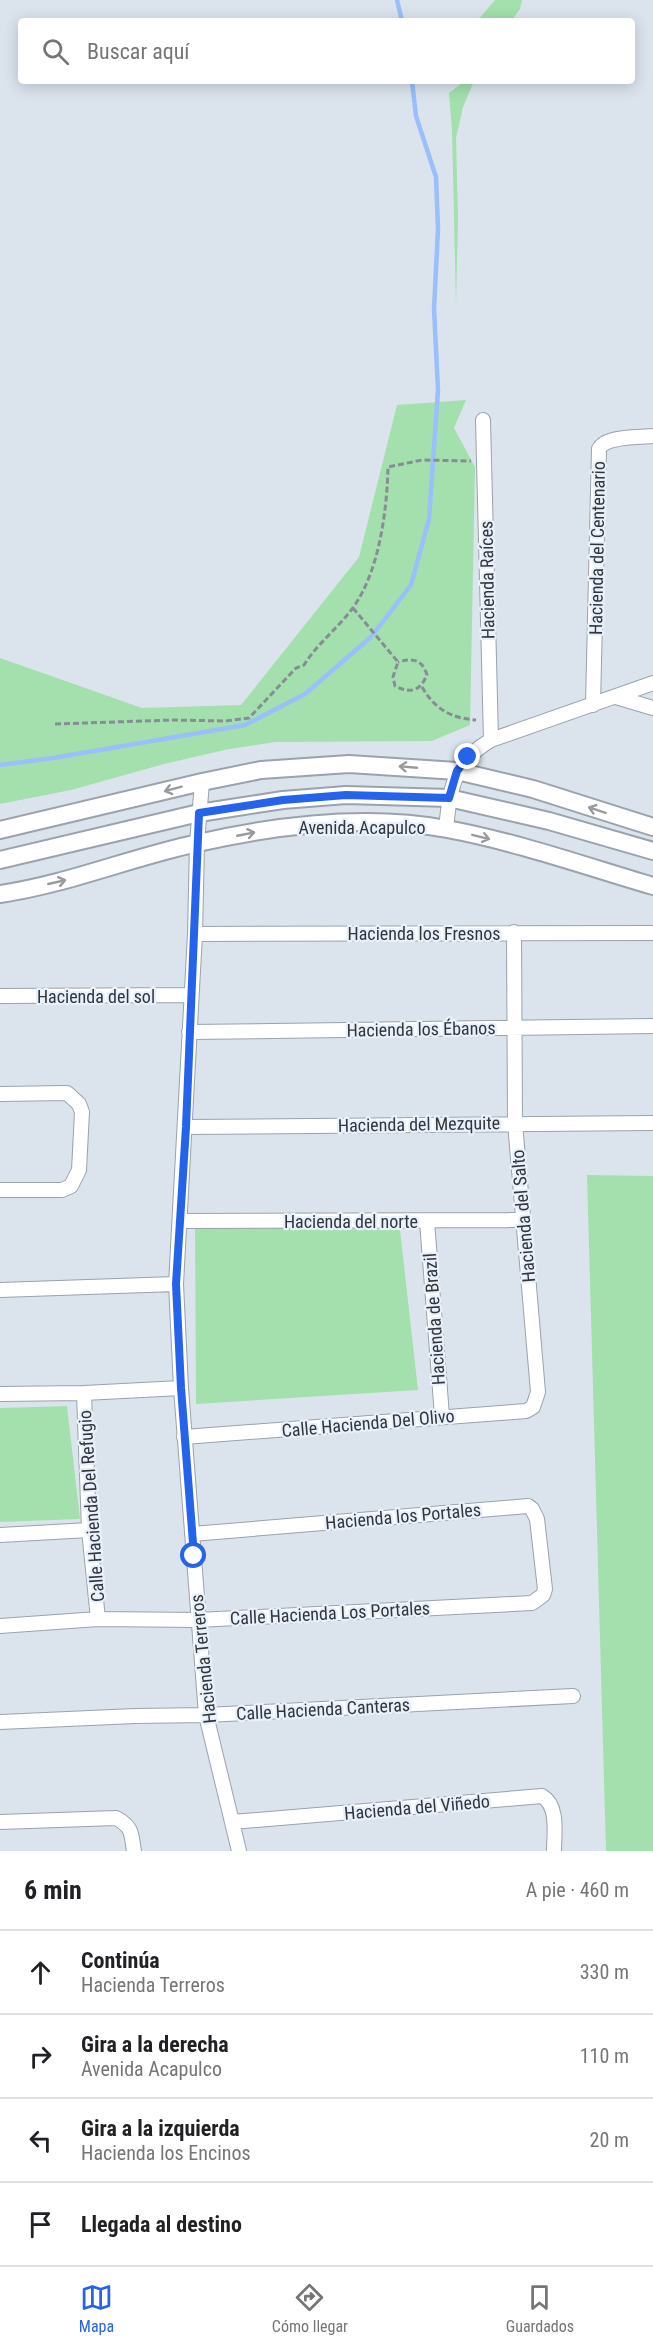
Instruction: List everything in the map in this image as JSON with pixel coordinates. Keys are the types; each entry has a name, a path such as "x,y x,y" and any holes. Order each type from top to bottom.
{"street":[{"name":"Hacienda Raíces","path":"483,420 491,741"},
{"name":"Hacienda del Centenario","path":"593,705 599,449 608,441 653,435"},
{"path":"446,829 449,798 457,771 468,757 491,741 653,682"},
{"path":"616,697 653,708"},
{"path":"0,830 202,782 261,770 314,765 383,765 457,771 533,789 653,828"},
{"name":"Hacienda Terreros","path":"202,782 197,843 186,1127 176,1284 184,1437 206,1715 239,1851"},
{"name":"Avenida Acapulco","path":"0,860 199,813 283,800 346,795 449,798 549,821 653,851"},
{"name":"Avenida Acapulco","path":"0,894 70,879 197,843 278,827 332,823 397,824 446,829 529,849 653,886"},
{"name":"Hacienda del Salto","path":"513,933 515,1123 538,1392"},
{"name":"Hacienda los Fresnos","path":"195,934 653,933"},
{"name":"Hacienda del sol","path":"0,996 191,995"},
{"name":"Hacienda los Ébanos","path":"189,1032 653,1026"},
{"path":"0,1094 67,1094 79,1104 82,1112 79,1170 71,1186 62,1190 0,1190"},
{"name":"Hacienda del Mezquite","path":"186,1127 653,1123"},
{"name":"Hacienda del norte","path":"180,1221 523,1220"},
{"name":"Hacienda de Brazil","path":"427,1221 442,1416"},
{"path":"0,1290 176,1284"},
{"path":"0,1394 181,1388"},
{"name":"Calle Hacienda Del Olivo","path":"184,1437 526,1411 533,1407 538,1392"},
{"name":"Calle Hacienda Del Refugio","path":"84,1393 90,1530 98,1620"},
{"name":"Hacienda los Portales","path":"192,1534 528,1506 537,1519 545,1589"},
{"path":"0,1535 90,1530"},
{"name":"Calle Hacienda Los Portales","path":"0,1626 98,1620 198,1620 532,1603 543,1595 545,1589"},
{"name":"Calle Hacienda Canteras","path":"0,1722 206,1715 573,1696"},
{"name":"Hacienda del Viñedo","path":"232,1822 542,1796 550,1801 553,1809 554,1851"},
{"path":"0,1822 116,1818 126,1823 130,1829 134,1851"}],"path":[{"path":"55,724 249,718 296,668 304,665 310,654 353,608 378,547 387,496 388,467 423,460 484,461"},
{"path":"353,608 398,662"},
{"path":"410,658 417,660 427,675 422,687 415,690 403,690 395,686 393,677 398,662 410,658"},
{"path":"422,687 432,704 451,714 464,719 490,722"}],"green space":[{"path":"495,0 522,0 520,9 513,18 480,18"},
{"path":"461,84 473,84 463,107 456,138 458,218 456,305 452,130 449,93"},
{"path":"466,400 454,428 475,467 470,725 432,741 275,742 229,749 164,764 71,790 0,804 0,658 142,708 241,705 359,557 397,405"},
{"path":"587,1175 653,1176 653,1851 606,1851"},
{"path":"195,1226 400,1230 418,1390 196,1404"},
{"path":"67,1406 80,1519 0,1522 0,1408"}],"waterway":[{"path":"397,0 401,18"},
{"path":"0,765 245,725 305,694 371,637 411,585 429,519 438,390 434,309 438,229 436,177 416,116 412,84"}],"route":[{"path":"194,1556 181,1388 176,1284 186,1127 199,813 283,800 346,795 449,798 457,771 468,757"}]}
